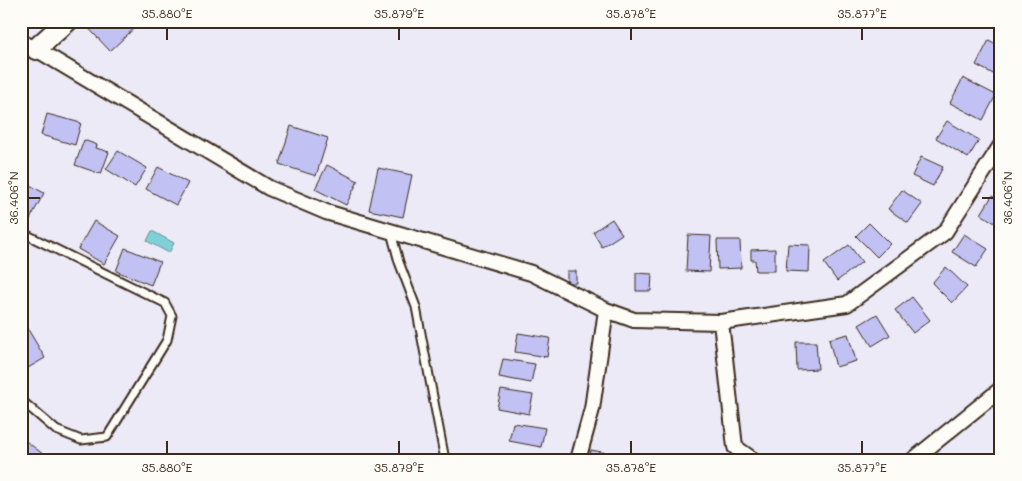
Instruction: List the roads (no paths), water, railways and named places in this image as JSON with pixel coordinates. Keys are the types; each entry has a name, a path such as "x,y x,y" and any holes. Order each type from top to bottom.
{"main road":[{"path":"29,46 67,21"}],"street":[{"path":"29,46 269,188 326,212 531,273 606,310 634,320 721,322 847,304 945,232 1001,145"},
{"path":"578,460 592,409 606,310"},
{"path":"721,322 735,446 754,460"},
{"path":"913,460 1001,389"}],"lane":[{"path":"390,230 399,262 416,308 445,460"},
{"path":"21,232 165,304 172,316 167,340 107,437 81,440 56,430 21,400"}],"water":[{"path":"152,231 174,243 169,253 147,241"}]}
